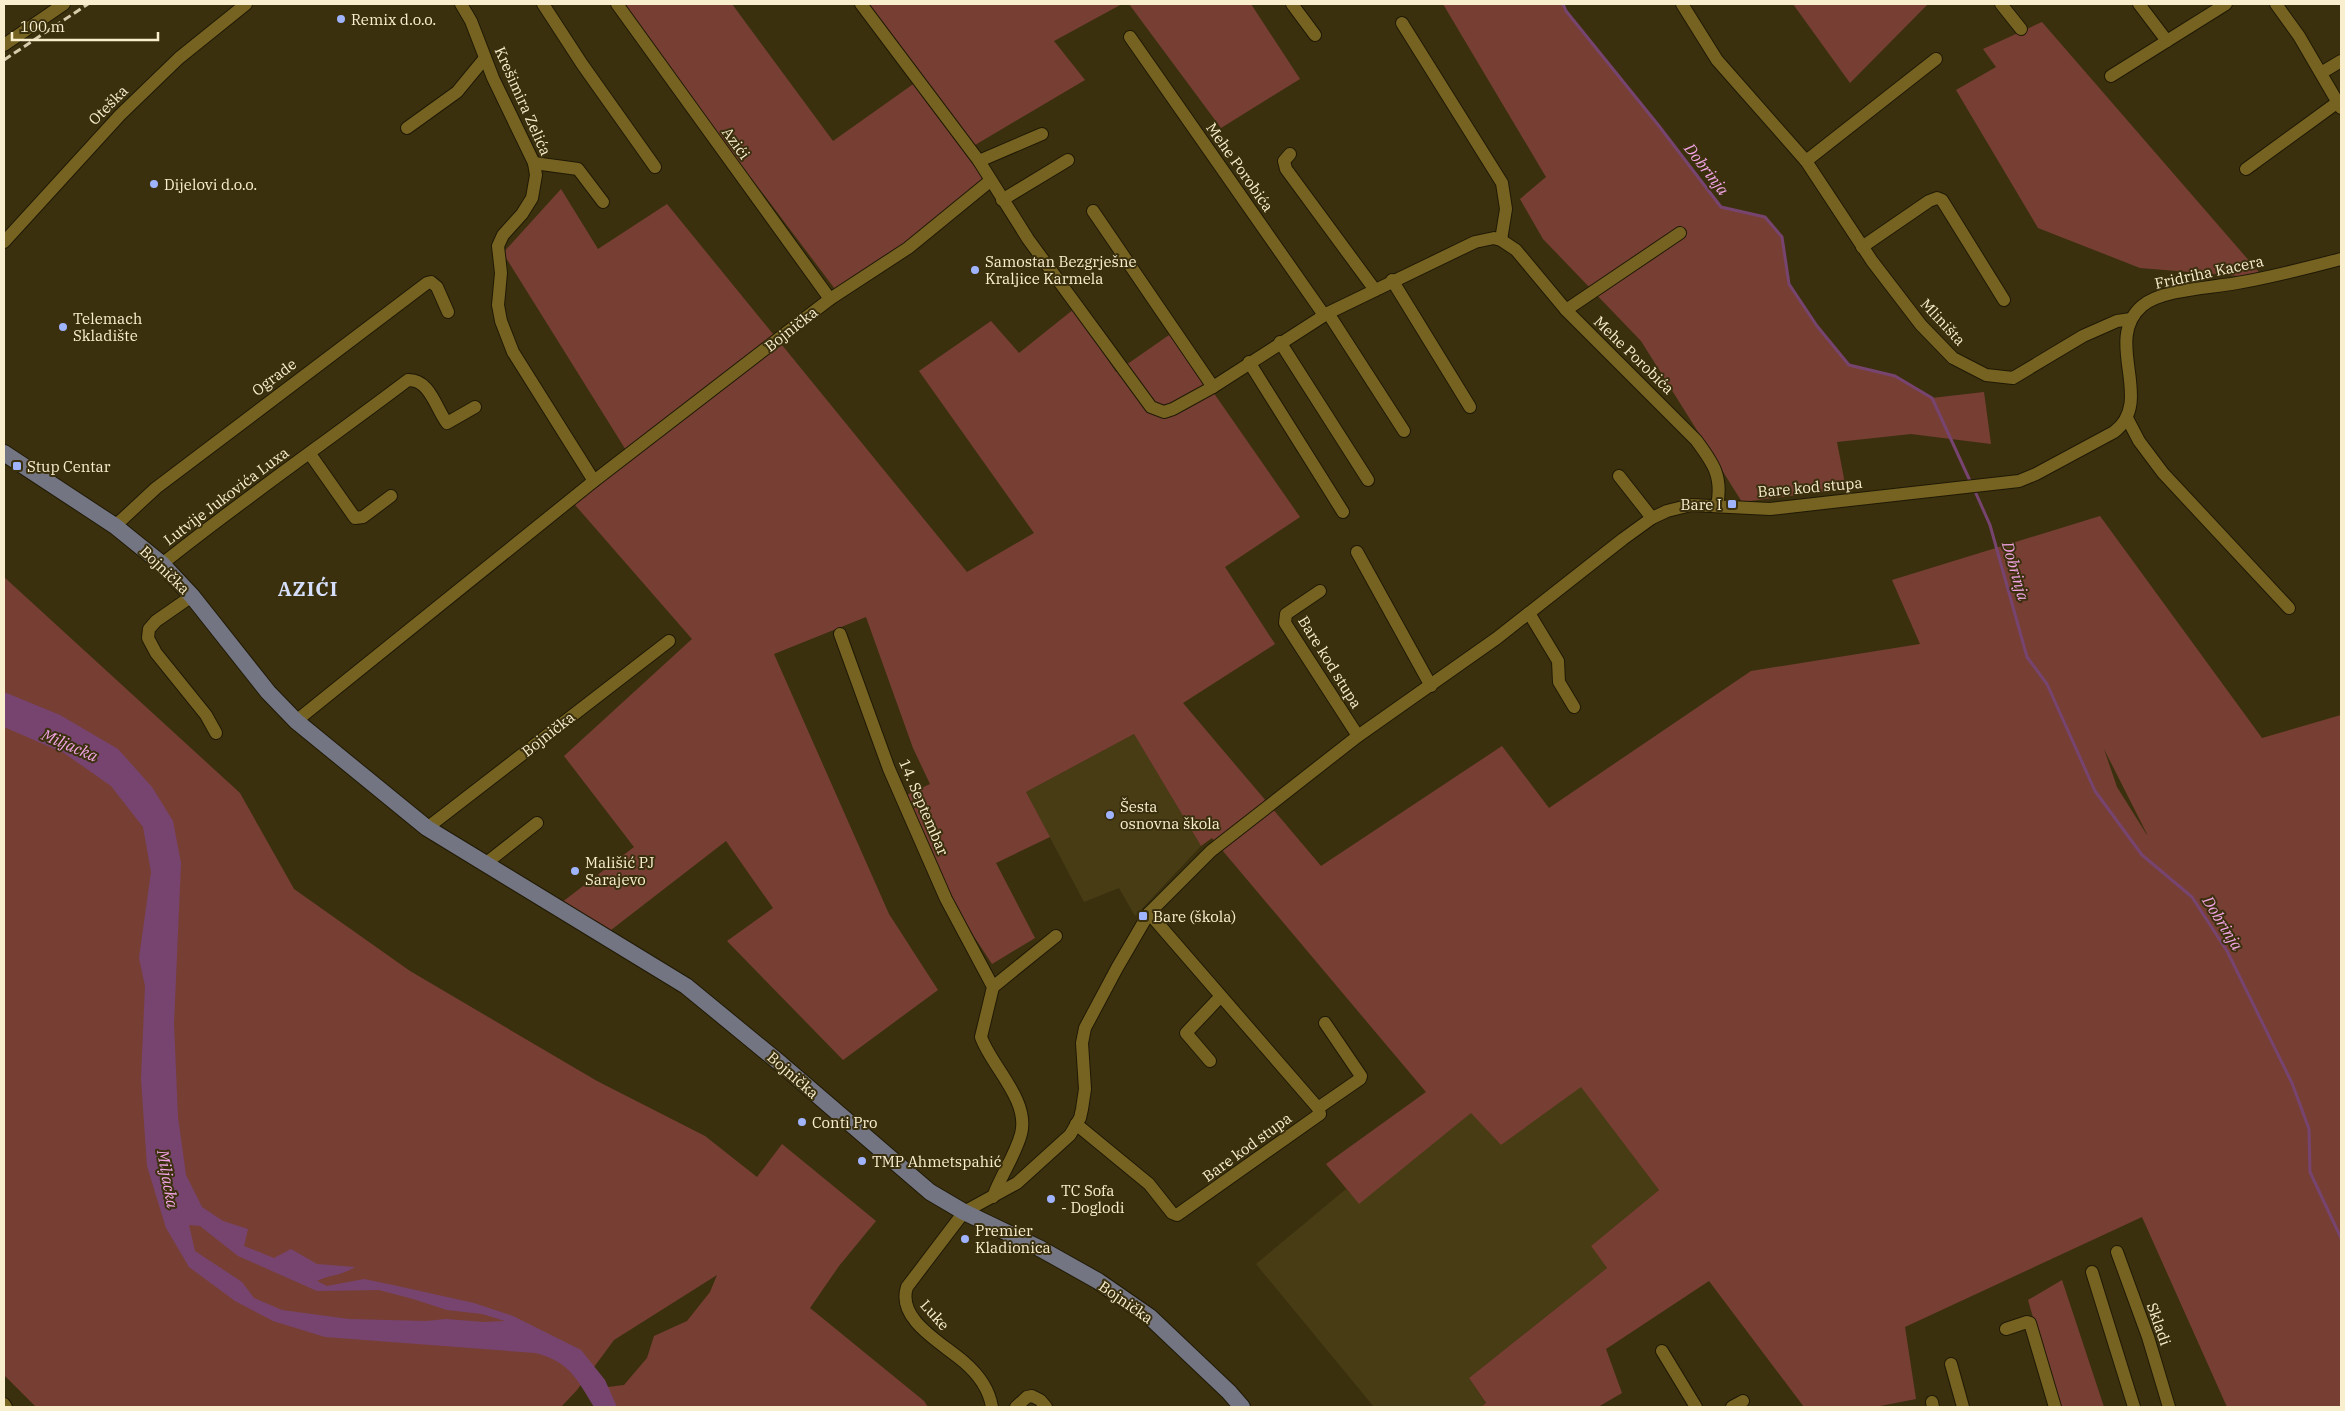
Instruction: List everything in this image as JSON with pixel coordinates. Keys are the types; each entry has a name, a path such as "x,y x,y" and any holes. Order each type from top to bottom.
{"main road":[{"name":"Bojnička","path":"4,453 114,526 162,564 192,596 268,692 296,721 427,828 686,986 781,1064 930,1192 964,1212 1041,1249 1098,1281 1150,1317 1229,1392 1242,1407"}],"street":[{"path":"4,45 64,4"},
{"name":"Oteška","path":"4,242 120,115 179,58 246,4"},
{"name":"Krešimira Zelića","path":"461,4 471,21 485,58 534,163 536,175 532,198 522,214 503,235 498,246 501,273 498,305 506,339 594,481"},
{"path":"543,4 582,64 654,167"},
{"name":"Azići","path":"618,4 714,141 830,299"},
{"path":"861,4 979,161 1002,200 1070,299 1151,407 1164,412 1213,387 1326,314 1392,280 1475,242 1489,239 1501,240 1506,209 1502,183 1402,23"},
{"path":"1292,4 1315,36"},
{"name":"Mliništa","path":"1682,4 1724,68 1806,161 1862,247 1921,325 1953,358 1986,375 2013,378 2083,336 2117,321 2131,319"},
{"path":"2001,4 2021,30"},
{"path":"2139,4 2167,41"},
{"path":"2110,76 2226,4"},
{"path":"2246,169 2339,105 2299,36 2276,4"},
{"name":"Mehe Porobića","path":"1130,38 1326,314 1404,431"},
{"path":"407,128 457,92 485,58"},
{"path":"1806,161 1936,58"},
{"path":"2321,73 2341,61"},
{"path":"979,161 1042,134"},
{"path":"1290,154 1284,161 1286,169 1375,290"},
{"path":"1002,200 1068,160"},
{"path":"534,163 578,169 604,202"},
{"name":"Bojnička","path":"296,721 594,481 830,299 908,248 990,181"},
{"path":"1862,247 1929,201 1937,198 1942,200 2004,300"},
{"path":"1093,211 1213,387"},
{"path":"1566,310 1680,233"},
{"name":"Mehe Porobića","path":"1501,240 1516,250 1566,310 1696,440 1710,459 1718,475 1719,494 1717,506"},
{"name":"Fridriha Kacera","path":"2131,319 2143,305 2166,295 2238,283 2341,259"},
{"path":"1392,280 1470,407"},
{"name":"Ograde","path":"114,526 164,482 427,284 435,284 448,312"},
{"path":"2131,319 2126,337 2131,408 2127,418 2139,441 2163,473 2289,608"},
{"path":"1280,342 1368,480"},
{"path":"1249,362 1343,512"},
{"name":"Lutvije Jukovića Luxa","path":"162,564 220,517 310,454 408,380 416,380 424,384 447,423 475,407"},
{"name":"Bare kod stupa","path":"964,1212 1017,1183 1070,1135 1082,1108 1085,1089 1082,1043 1085,1028 1116,968 1149,913 1204,857 1358,736 1528,614 1652,518 1667,511 1692,504 1770,509 2013,482 2036,474 2114,432 2127,418"},
{"name":"Lutvije Jukovića Luxa","path":"310,454 355,518 364,518 390,496"},
{"path":"1619,476 1652,518"},
{"path":"1357,552 1434,683"},
{"path":"1375,572 1434,683"},
{"name":"Bare kod stupa","path":"1320,591 1286,614 1284,623 1358,736"},
{"path":"192,596 156,621 150,629 148,638 156,653 206,715 216,734"},
{"path":"1528,614 1558,661 1558,678 1574,707"},
{"name":"14. Septembar","path":"840,634 889,769 946,900 993,987"},
{"name":"Bojnička","path":"427,828 669,641"},
{"path":"485,864 537,824"},
{"path":"1149,913 1318,1108 1360,1079 1361,1076 1325,1023"},
{"path":"993,1197 998,1182 1014,1153 1023,1123 1012,1093 981,1037 993,987 1056,936"},
{"path":"1210,1061 1186,1032 1220,997"},
{"name":"Bare kod stupa","path":"1076,1124 1149,1184 1172,1213 1177,1215 1320,1114 1318,1108"},
{"name":"Luke","path":"964,1212 907,1287 905,1300 910,1314 923,1329 963,1361 977,1376 986,1388 992,1407"},
{"name":"Skladi","path":"2117,1252 2148,1337 2169,1407"},
{"path":"2092,1272 2134,1407"},
{"path":"2006,1329 2026,1322 2030,1323 2055,1407"},
{"path":"1662,1351 1696,1407"},
{"path":"1951,1364 1963,1407"},
{"path":"1016,1407 1027,1397 1032,1396 1040,1400 1046,1407"}],"shaded area":[{"path":"620,4 732,4 833,141 919,80 864,4 1122,4 1054,41 1085,80 970,148 992,183 841,297"},
{"path":"1129,4 1251,4 1300,79 1221,128"},
{"path":"1443,4 1563,4 1566,11 1659,126 1721,207 1765,217 1782,237 1789,284 1817,326 1849,365 1895,376 1932,398 1984,392 1991,444 1911,434 1837,442 1846,489 1742,502 1641,341 1543,239 1520,199 1546,177"},
{"path":"1793,4 1928,4 1850,83"},
{"path":"2042,22 2264,278 2140,268 2038,228 1956,90 1996,67 1983,49"},
{"path":"561,189 598,249 667,204 967,572 1034,533 919,371 991,321 1019,353 1074,309 1116,372 1172,333 1300,517 1225,567 1275,644 1183,703 1321,866 1502,746 1549,808 1751,671 1920,644 1892,580 2100,516 2262,738 2341,715 2341,1407 2227,1407 2142,1217 1905,1327 1916,1399 1875,1407 1804,1407 1709,1281 1606,1349 1622,1393 1598,1407 1481,1407 1486,1403 1469,1378 1607,1268 1591,1246 1659,1190 1581,1087 1501,1145 1471,1113 1359,1204 1326,1164 1426,1092 1212,838 1201,846 1134,734 1026,792 1050,837 996,863 1035,938 992,964 952,903 907,795 930,784 913,748 866,617 774,654 889,914 938,990 843,1060 727,941 773,908 726,841 611,930 561,903 634,847 564,756 692,639 569,498 629,455 503,253","holes":["2104,749 2147,834 2117,787"]},
{"path":"4,577 240,793 294,889 410,971 597,1081 705,1136 757,1177 782,1144 876,1221 839,1266 810,1308 924,1401 928,1407 593,1407 608,1387 624,1385 647,1358 654,1336 687,1321 710,1292 717,1275 614,1340 577,1390 561,1407 36,1407 4,1375"},
{"name":"Šesta osnovna škola","path":"1134,734 1201,846 1135,916 1119,888 1084,902 1026,792"},
{"path":"1581,1086 1659,1190 1591,1246 1607,1268 1469,1378 1486,1404 1481,1407 1374,1407 1256,1264 1346,1189 1359,1203 1472,1112 1501,1145"},
{"path":"2062,1280 2104,1407 2059,1407 2028,1300"}],"water":[{"name":"Miljacka","path":"4,692 60,715 118,749 152,787 173,821 181,863 174,1024 178,1117 186,1175 202,1207 223,1221 248,1229 244,1246 274,1258 291,1249 317,1264 355,1267 346,1272 317,1281 327,1286 364,1279 474,1303 513,1316 581,1350 605,1380 617,1407 594,1407 571,1372 547,1356 535,1353 325,1337 273,1321 235,1301 189,1267 166,1228 147,1166 141,1079 145,986 139,958 151,872 143,827 111,786 64,753 4,727","holes":["189,1225 200,1226 238,1256 317,1291 379,1290 447,1310 482,1314 505,1321 349,1319 282,1310 254,1298 242,1282 195,1251"]}],"waterway":[{"name":"Dobrinja","path":"1563,4 1566,11 1659,126 1721,207 1765,217 1782,237 1789,284 1817,326 1849,365 1895,376 1932,398 1971,483"},
{"name":"Dobrinja","path":"1974,489 1990,525 2027,657 2047,684 2095,791 2142,855 2192,897 2227,951 2292,1083 2309,1129 2310,1172 2341,1238"}],"railway":[{"path":"4,60 88,4"}],"place":[{"name":"Remix d.o.o.","path":"341,19"},
{"name":"Dijelovi d.o.o.","path":"154,184"},
{"name":"Samostan Bezgrješne Kraljice Karmela","path":"975,270"},
{"name":"Telemach Skladište","path":"63,327"},
{"name":"Stup Centar","path":"17,466"},
{"name":"Bare I","path":"1732,504"},
{"name":"Šesta osnovna škola","path":"1110,815"},
{"name":"Mališić PJ Sarajevo","path":"575,871"},
{"name":"Bare (škola)","path":"1143,916"},
{"name":"Conti Pro","path":"802,1122"},
{"name":"TMP Ahmetspahić","path":"862,1161"},
{"name":"TC Sofa - Doglodi","path":"1051,1199"},
{"name":"Premier Kladionica","path":"965,1239"}],"district":[{"name":"AZIĆI","path":"308,588"}]}
